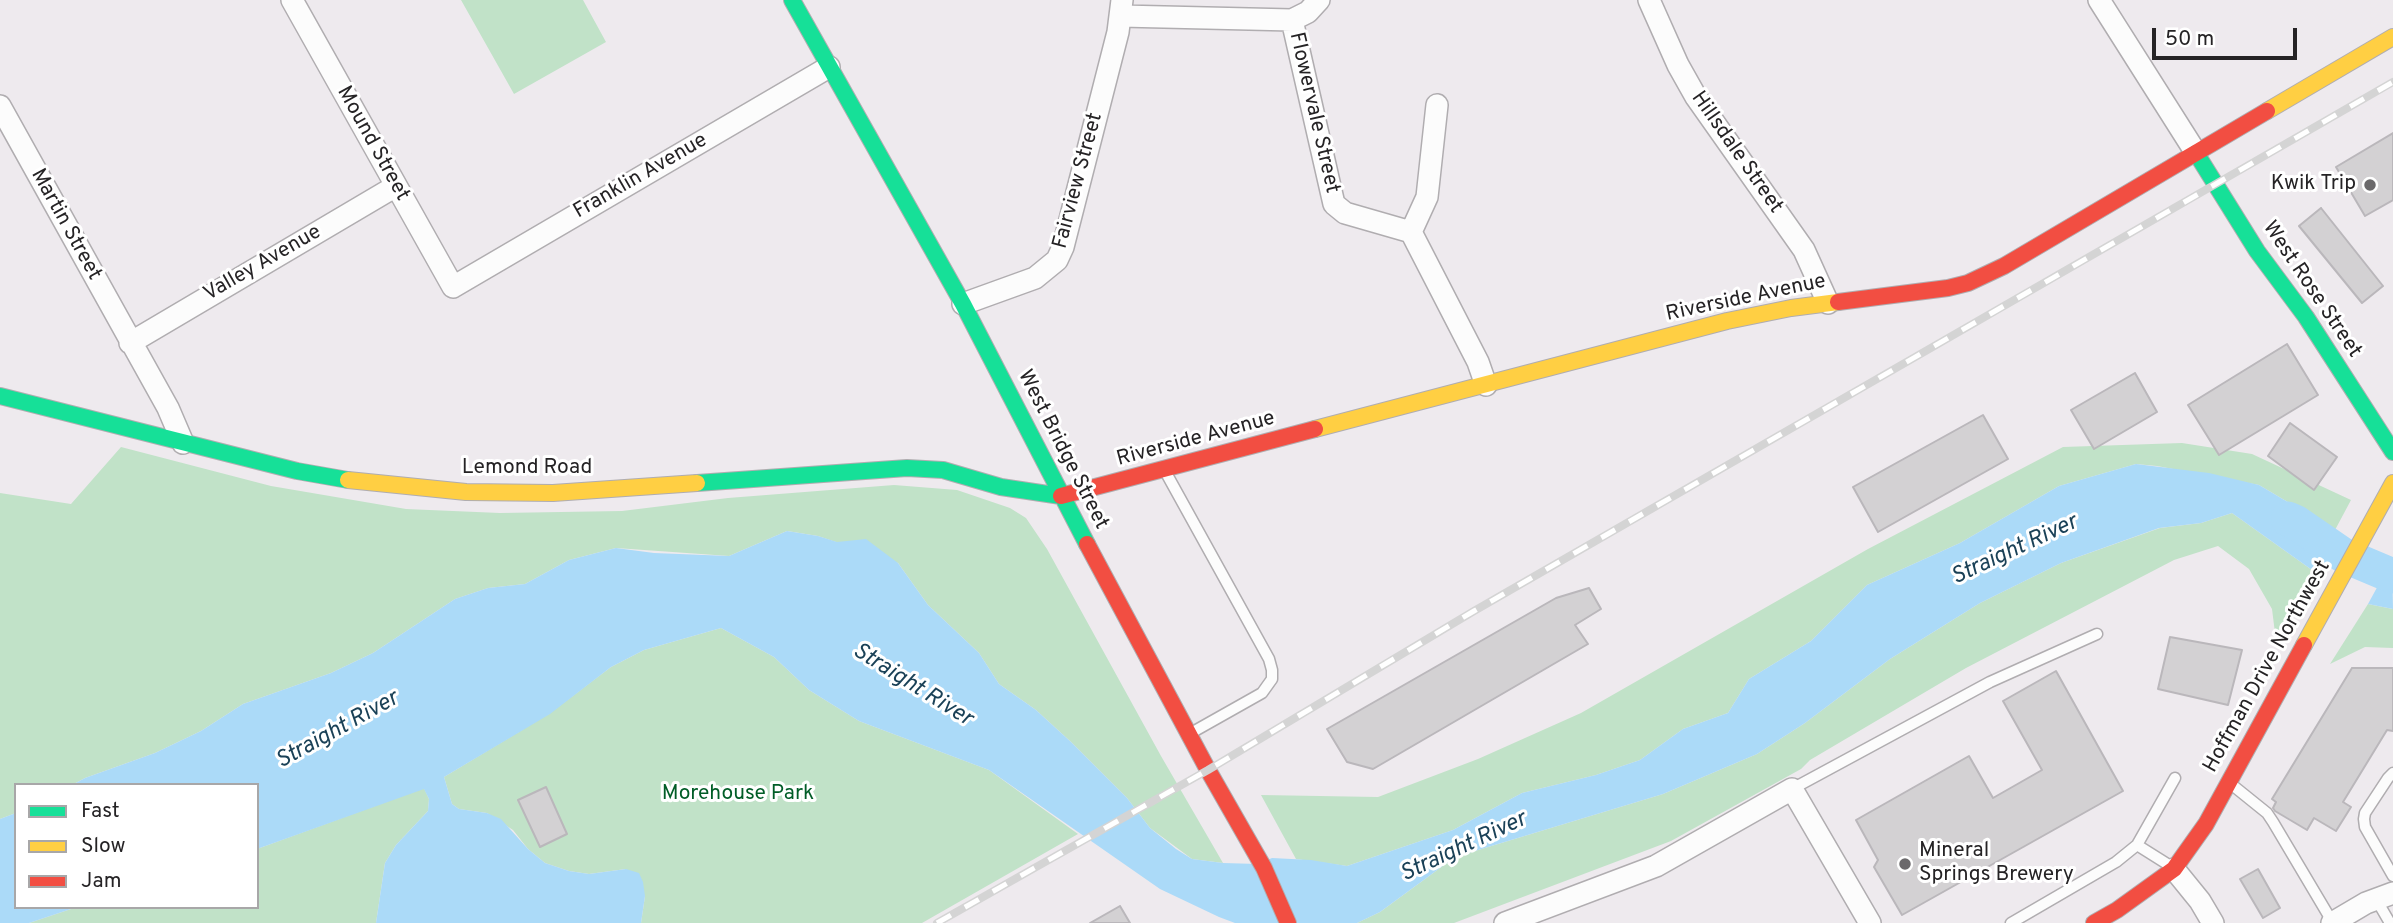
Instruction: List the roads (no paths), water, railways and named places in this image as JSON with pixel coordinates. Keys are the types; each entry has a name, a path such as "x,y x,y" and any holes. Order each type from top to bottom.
{"street":[{"name":"Mound Street","path":"292,0 453,287"},
{"name":"West Bridge Street","path":"792,0 963,304 1061,496 1189,735 1264,868 1288,923"},
{"path":"1122,8 1292,20 1308,12 1319,0"},
{"name":"Hillsdale Street","path":"1649,0 1678,65 1696,97 1804,250 1828,303"},
{"path":"2099,0 2196,153"},
{"name":"Fairview Street","path":"963,304 1035,278 1057,260 1063,247 1122,8"},
{"name":"Flowervale Street","path":"1292,20 1334,204 1345,213 1411,232"},
{"name":"Riverside Avenue","path":"1061,496 1727,321 1828,303 1948,288 1980,278 2393,37"},
{"name":"Franklin Avenue","path":"453,287 829,67"},
{"path":"1437,105 1427,197 1411,232 1478,362 1486,385"},
{"name":"Martin Street","path":"0,106 168,408 183,443"},
{"name":"West Rose Street","path":"2196,153 2257,251 2306,317 2393,452"},
{"name":"Valley Avenue","path":"131,343 396,186"},
{"name":"Lemond Road","path":"0,396 297,471 367,483 466,492 553,493 907,468 943,470 1001,487 1061,496"},
{"name":"Hoffman Drive Northwest","path":"2094,923 2174,869 2206,824 2393,483"},
{"path":"1505,923 1656,866 1793,789 1870,923"},
{"path":"2174,869 2200,901 2213,923"},
{"path":"2341,921 2384,896"}],"lane":[{"path":"1165,470 1269,659 1272,670 1272,679 1262,693 1189,735"},
{"path":"1793,789 1990,682 2097,634"},
{"path":"2393,773 2373,801 2364,820 2365,827 2393,876"},
{"path":"2011,923 2116,862 2137,845 2175,778"},
{"path":"2229,783 2267,813 2341,921"},
{"path":"2137,845 2174,869"},
{"path":"2384,896 2390,923"}],"water":[{"path":"2136,464 2209,473 2259,485 2335,530 2312,570 2232,513 2201,523 2159,528 2061,563 1980,603 1890,659 1805,723 1757,754 1663,794 1455,857 1380,912 1357,923 1235,923 1219,917 1160,889 989,770 859,721 809,690 774,657 721,628 644,650 611,667 550,714 444,777 452,804 459,809 487,813 501,819 528,849 545,863 589,874 626,869 639,873 645,896 641,923 376,923 385,863 396,845 428,811 429,799 424,789 259,848 259,783 76,783 155,753 201,731 243,704 331,673 373,653 455,599 488,588 525,584 569,560 616,548 654,553 729,556 787,531 837,542 866,539 898,563 928,605 979,653 999,684 1036,710 1127,798 1150,828 1192,859 1258,864 1272,858 1311,860 1347,866 1453,830 1522,793 1596,775 1640,760 1683,729 1728,713 1749,679 1811,641 1867,585 1960,543 2059,486"},
{"path":"2392,560 2393,609 2368,604"},
{"path":"14,814 14,909 71,909 29,923 0,923 0,819"}],"waterway":[{"name":"Straight River","path":"2288,519 2343,555 2393,576"}],"railway":[{"path":"937,923 1208,770 1474,611 2393,82"}],"place":[{"name":"Kwik Trip","path":"2370,185"},
{"name":"Mineral Springs Brewery","path":"1905,864"}],"park label":[{"name":"Morehouse Park","path":"738,795"}]}
